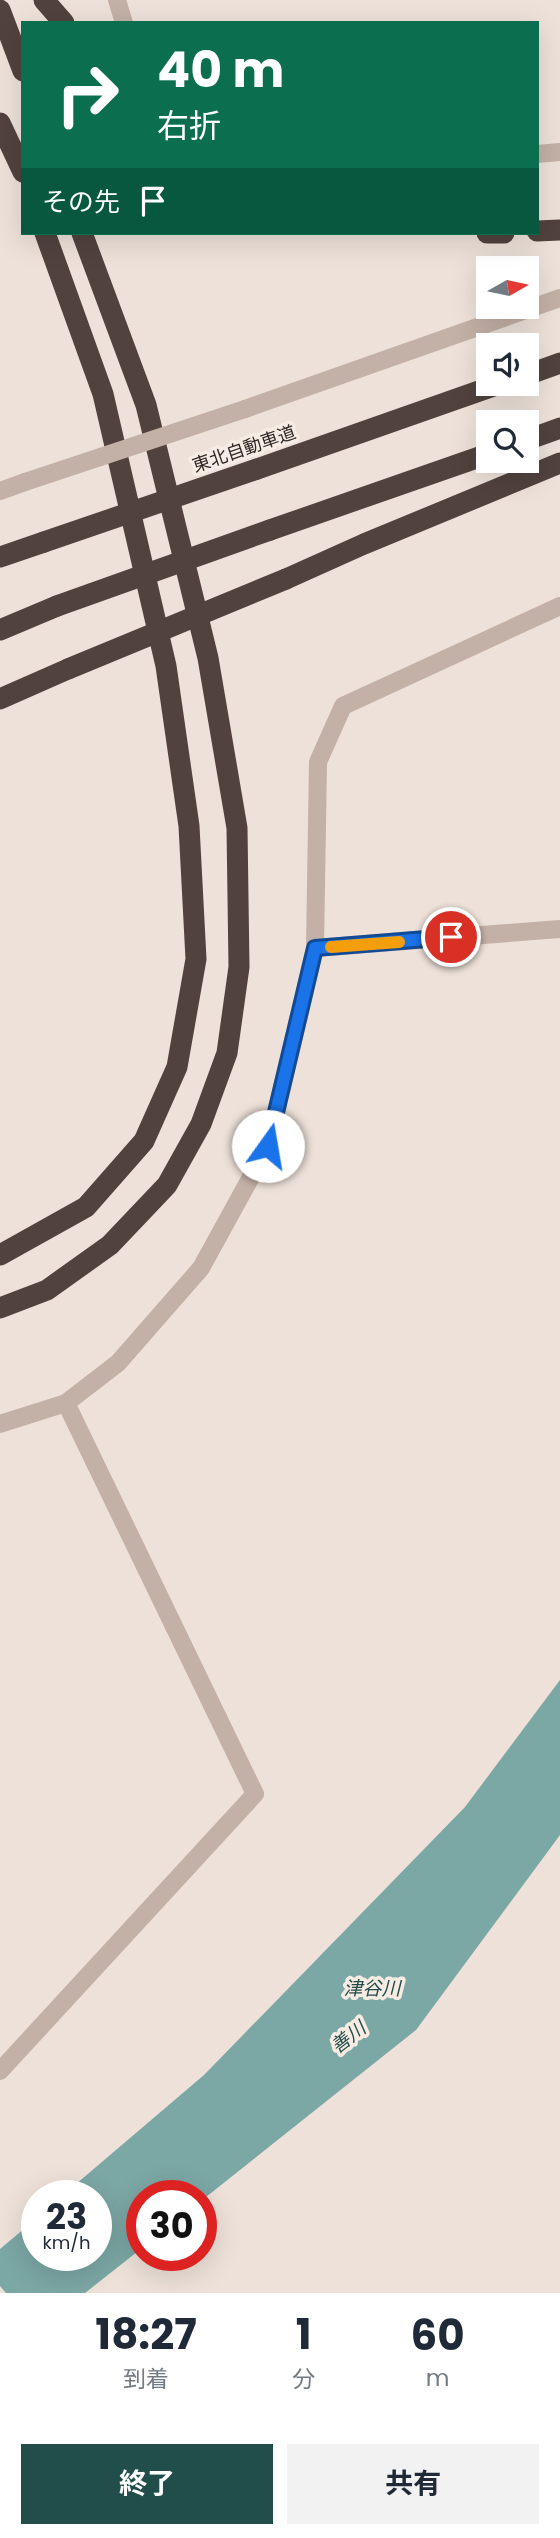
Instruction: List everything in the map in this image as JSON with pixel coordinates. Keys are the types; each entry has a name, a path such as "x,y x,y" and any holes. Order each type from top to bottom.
{"highway":[{"path":"44,0 62,21"},
{"path":"0,10 21,66"},
{"path":"0,122 21,168"},
{"path":"539,231 560,230"},
{"path":"0,1255 86,1207 144,1141 177,1068 197,959 189,826 166,666 103,394 46,235"},
{"path":"0,1308 47,1290 110,1245 167,1185 201,1124 227,1053 239,967 237,828 208,658 146,405 83,235"},
{"path":"539,371 560,363"},
{"name":"東北自動車道","path":"0,557 476,392"},
{"path":"539,436 560,428"},
{"path":"0,630 57,606 476,458"},
{"path":"0,699 560,463"}],"street":[{"path":"117,0 123,21"},
{"path":"539,154 560,152"},
{"path":"0,492 560,298"},
{"path":"0,1424 66,1403 118,1363 201,1268 268,1146 315,948 318,762 342,706 560,606"},
{"path":"315,948 560,929"},
{"path":"0,2071 255,1794 66,1403"}],"water":[{"name":"津谷川","path":"560,1680 560,1835 416,2030 217,2188 217,2180 126,2180 126,2261 85,2293 6,2293 0,2286 0,2249 21,2231 21,2271 112,2271 112,2180 81,2180 204,2075 465,1807"}],"slow traffic":[{"path":"331,947 399,942"}],"route":[{"path":"268,1146 315,948 451,937"}],"water label":[{"name":"善川","path":"348,2037"}]}
